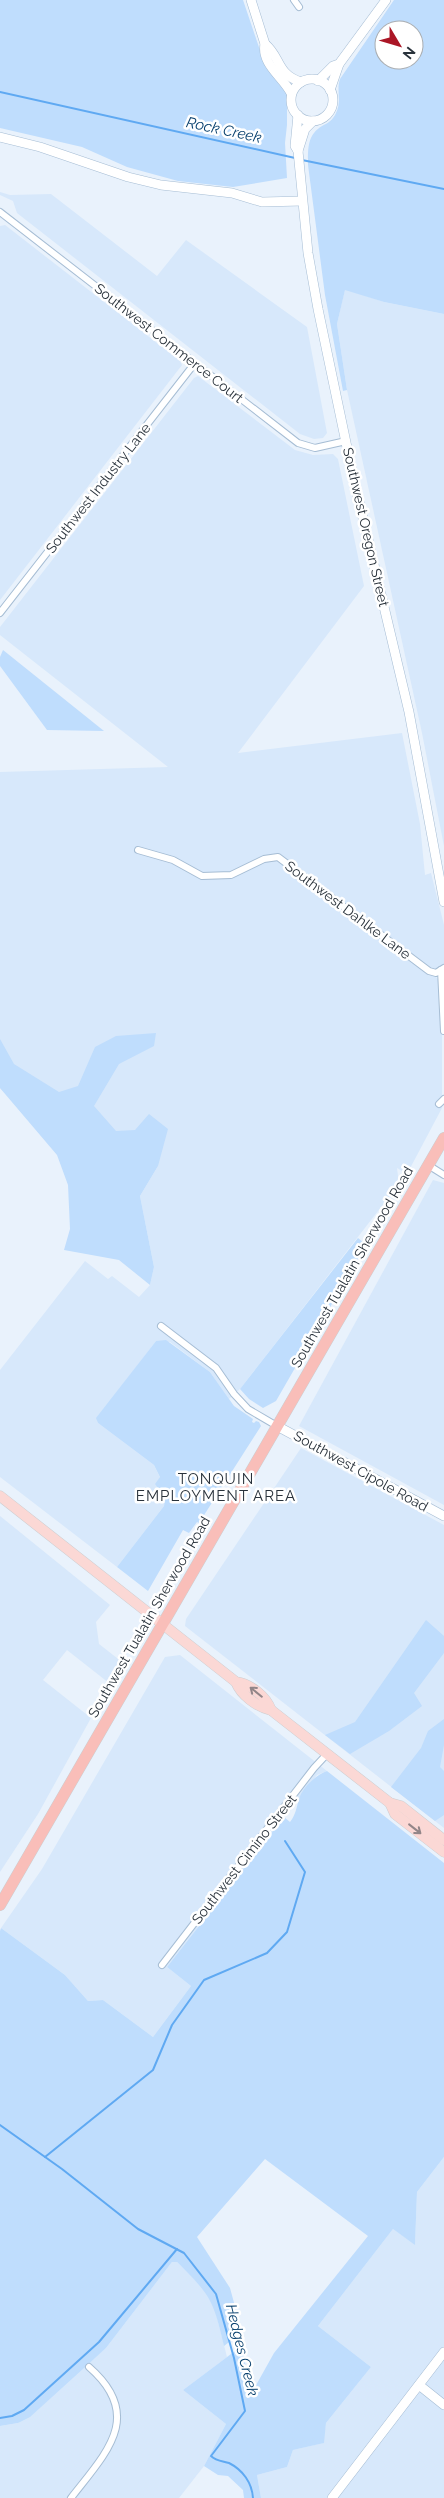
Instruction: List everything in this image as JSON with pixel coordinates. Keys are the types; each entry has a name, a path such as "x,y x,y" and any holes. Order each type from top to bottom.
{"highway":[{"name":"Southwest Tualatin Sherwood Road","path":"0,1905 444,1138"}],"main road":[{"name":"Southwest Oregon Street","path":"251,0 265,44 264,50 269,62 291,93 292,108 298,114 295,146 298,151"},
{"name":"Southwest Oregon Street","path":"386,0 339,64 330,90 333,104 329,113 313,121 305,129 298,151 302,201 316,299 346,441 407,703 444,902"},
{"path":"265,44 270,48 286,75 301,82"},
{"name":"Southwest Oregon Street","path":"318,81 333,66 339,64"},
{"path":"291,93 301,82 310,79 318,81 330,90"},
{"path":"298,114 313,121"},
{"path":"0,137 140,180 191,189 232,192 262,202 302,201"},
{"name":"Southwest Cipole Road","path":"277,1426 444,1516"},
{"path":"0,1496 236,1682 239,1690 262,1708 271,1710 390,1803 401,1806 444,1840"},
{"path":"390,1803 395,1814 444,1852"},
{"path":"332,2498 444,2352"},
{"path":"419,2386 444,2405"}],"street":[{"path":"294,0 299,6"},
{"name":"Southwest Commerce Court","path":"0,212 298,443 315,448 346,441"},
{"name":"Southwest Industry Lane","path":"0,613 195,363"},
{"name":"Southwest Dahlke Lane","path":"138,850 173,860 202,876 231,875 264,859 278,857 430,971 436,973 442,969"},
{"path":"442,969 444,1031"},
{"path":"428,1165 444,1175"},
{"path":"161,1326 216,1368 234,1394 248,1409 277,1426"},
{"name":"Southwest Cimino Street","path":"162,1965 314,1768 327,1754"},
{"path":"71,2498 110,2447 116,2432 118,2412 107,2384 89,2367"}],"shaded area":[{"path":"0,0 243,0 266,68 287,93 285,143 287,178 233,187 178,181 127,167 82,147 0,128"},
{"path":"394,0 444,0 444,314 384,302 345,290 337,324 347,390 343,391 325,295 308,165 308,148 313,134 332,119 338,109 340,79 374,29 374,70 424,70 424,20 380,20"},
{"path":"0,192 10,195 51,194 157,276 186,240 307,327 327,433 323,438 314,439 300,434 17,213 13,201 0,195"},
{"path":"5,225 180,361 182,365 0,600 0,226"},
{"path":"345,289 384,302 444,314 444,846 422,733 347,390 337,324"},
{"path":"198,376 295,450 313,455 333,454 338,459 364,586 238,753 402,733 420,824 425,875 431,873 444,925 444,965 432,973 442,983 442,1108 407,1174 397,1168 399,1184 240,1389 229,1399 210,1372 170,1342 156,1341 97,1418 98,1423 154,1465 160,1477 156,1484 165,1498 164,1506 117,1567 0,1477 0,1370 85,1261 108,1279 112,1276 139,1297 150,1285 154,1267 140,1196 158,1166 117,1194 0,1088 0,772 168,767 0,635 0,627 194,378"},
{"path":"3,650 104,731 47,730 0,666 0,657"},
{"path":"156,1033 154,1046 119,1064 94,1106 116,1131 135,1130 149,1114 168,1129 158,1166 140,1196 154,1267 150,1285 119,1260 64,1250 70,1229 68,1185 57,1155 0,1088 0,1039 14,1064 59,1092 78,1086 95,1047 116,1036"},
{"path":"433,1180 444,1183 444,1505 299,1426"},
{"path":"358,1238 364,1243 361,1249 363,1250 276,1401 263,1408 249,1399 240,1389"},
{"path":"166,1340 210,1372 234,1406 253,1419 252,1422 259,1422 261,1426 199,1523 197,1522 189,1533 183,1530 148,1591 117,1567 164,1506 165,1498 155,1484 160,1477 154,1465 98,1423 96,1418 156,1341"},
{"path":"301,1448 444,1525 444,1828 185,1626 186,1619"},
{"path":"0,1516 110,1605 96,1622 99,1644 122,1662 109,1683 67,1650 43,1680 91,1718 38,1814 0,1872"},
{"path":"426,1620 444,1636 444,1653 414,1693 422,1706 389,1731 350,1754 325,1735 355,1722"},
{"path":"180,1655 327,1771 317,1775 167,1967 191,1986 153,2037 103,2000 88,2001 65,1975 1,1928 42,1869 165,1657"},
{"path":"444,1719 444,1745 440,1767 444,1771 444,1815 435,1821 391,1787 421,1748 428,1731"},
{"path":"327,1771 444,1863 444,2157 417,2192 415,2245 393,2229 318,2326 371,2367 326,2423 324,2443 293,2450 287,2467 257,2475 261,2498 244,2498 243,2490 228,2476 218,2475 204,2466 226,2424 183,2390 243,2345 248,2387 255,2387 274,2353 368,2236 265,2159 197,2237 230,2288 242,2332 224,2346 217,2318 209,2299 177,2262 172,2262 106,2348 30,2417 18,2423 0,2426 1,1928 65,1975 88,2001 103,2000 153,2037 191,1986 167,1967 284,1817 290,1822 306,1786"},
{"path":"444,2157 444,2498 261,2498 257,2475 287,2467 293,2450 323,2443 326,2423 371,2367 318,2326 393,2229 415,2244 417,2192"},
{"path":"172,2262 177,2262 206,2291 214,2306 227,2357 183,2390 226,2424 204,2466 179,2498 0,2498 0,2426 18,2423 106,2348"}],"waterway":[{"name":"Rock Creek","path":"0,92 295,158"},
{"name":"Rock Creek","path":"302,160 444,189"},
{"path":"45,2157 153,2070 172,2025 204,1980 267,1953 287,1932 305,1872 285,1841"},
{"name":"Hedges Creek","path":"0,2125 62,2169 138,2229 184,2253 216,2294 234,2358 245,2411 211,2456 217,2460 229,2463 242,2473 249,2482 253,2498"},
{"name":"Hedges Creek","path":"0,2418 12,2416 24,2410 99,2342 177,2249"}],"district":[{"name":"TONQUIN EMPLOYMENT AREA","path":"216,1488"}]}
